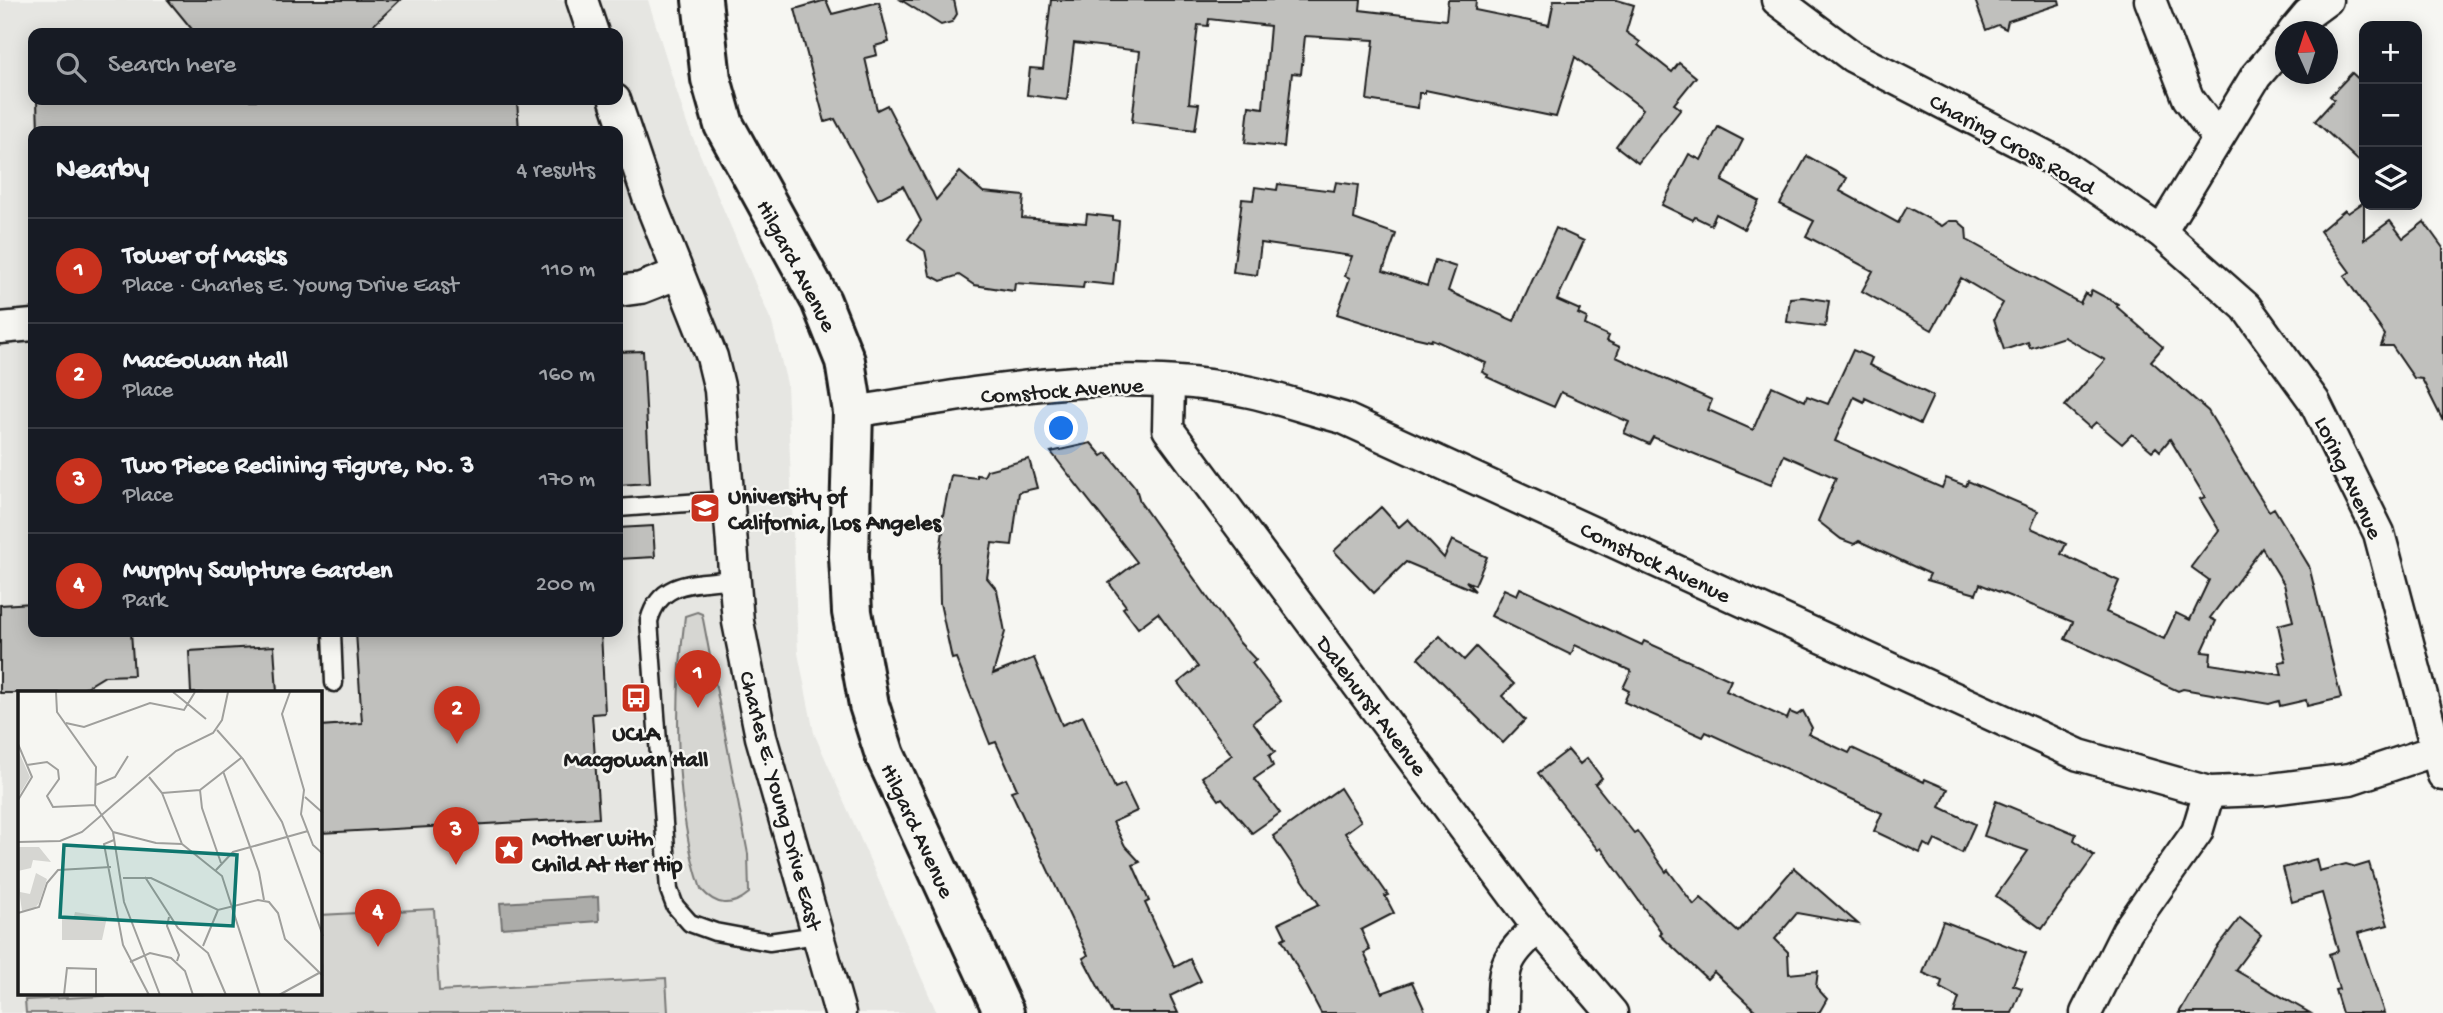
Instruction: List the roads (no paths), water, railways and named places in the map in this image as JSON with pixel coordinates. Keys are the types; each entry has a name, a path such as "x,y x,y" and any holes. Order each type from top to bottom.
{"street":[{"path":"582,0 591,28"},
{"name":"Hilgard Avenue","path":"702,0 711,79 724,125 821,301 845,361 853,412 849,556 852,612 869,705 885,755 1004,1013"},
{"name":"Charing Cross Road","path":"1777,0 1853,57 2061,164 2161,232"},
{"path":"2150,0 2188,98 2217,137"},
{"path":"2302,21 2327,0"},
{"path":"2161,232 2256,76 2275,54"},
{"name":"Charles E. Young Drive East","path":"617,105 677,274 712,358 720,390 738,622 761,737 840,1013"},
{"name":"Loring Avenue","path":"2161,232 2246,307 2314,401 2379,533 2441,757"},
{"path":"623,290 641,288 677,274"},
{"path":"0,328 28,325"},
{"name":"Comstock Avenue","path":"853,412 1045,386 1118,380 1249,392 1343,418 2079,755 2209,792 2263,790 2350,779 2441,757"},
{"name":"Dalehurst Avenue","path":"1168,383 1168,429 1538,927 1612,1013"},
{"path":"2086,1013 2127,931 2197,832 2209,792"},
{"path":"1503,1013 1503,978 1510,954 1538,927"}],"lane":[{"path":"623,508 728,500"},
{"path":"733,579 670,589 654,603 649,621 668,890 675,906 690,923 715,932 769,942 817,935"},
{"path":"332,637 334,683"}],"place":[{"name":"University of California, Los Angeles","path":"705,508"},
{"name":"UCLA Macgowan Hall","path":"636,698"},
{"name":"Tower of Masks","path":"698,708"},
{"name":"MacGowan Hall","path":"457,744"},
{"name":"Mother With Child At Her Hip","path":"509,850"},
{"name":"Two Piece Reclining Figure, No. 3","path":"456,865"},
{"name":"Murphy Sculpture Garden","path":"378,947"}]}
